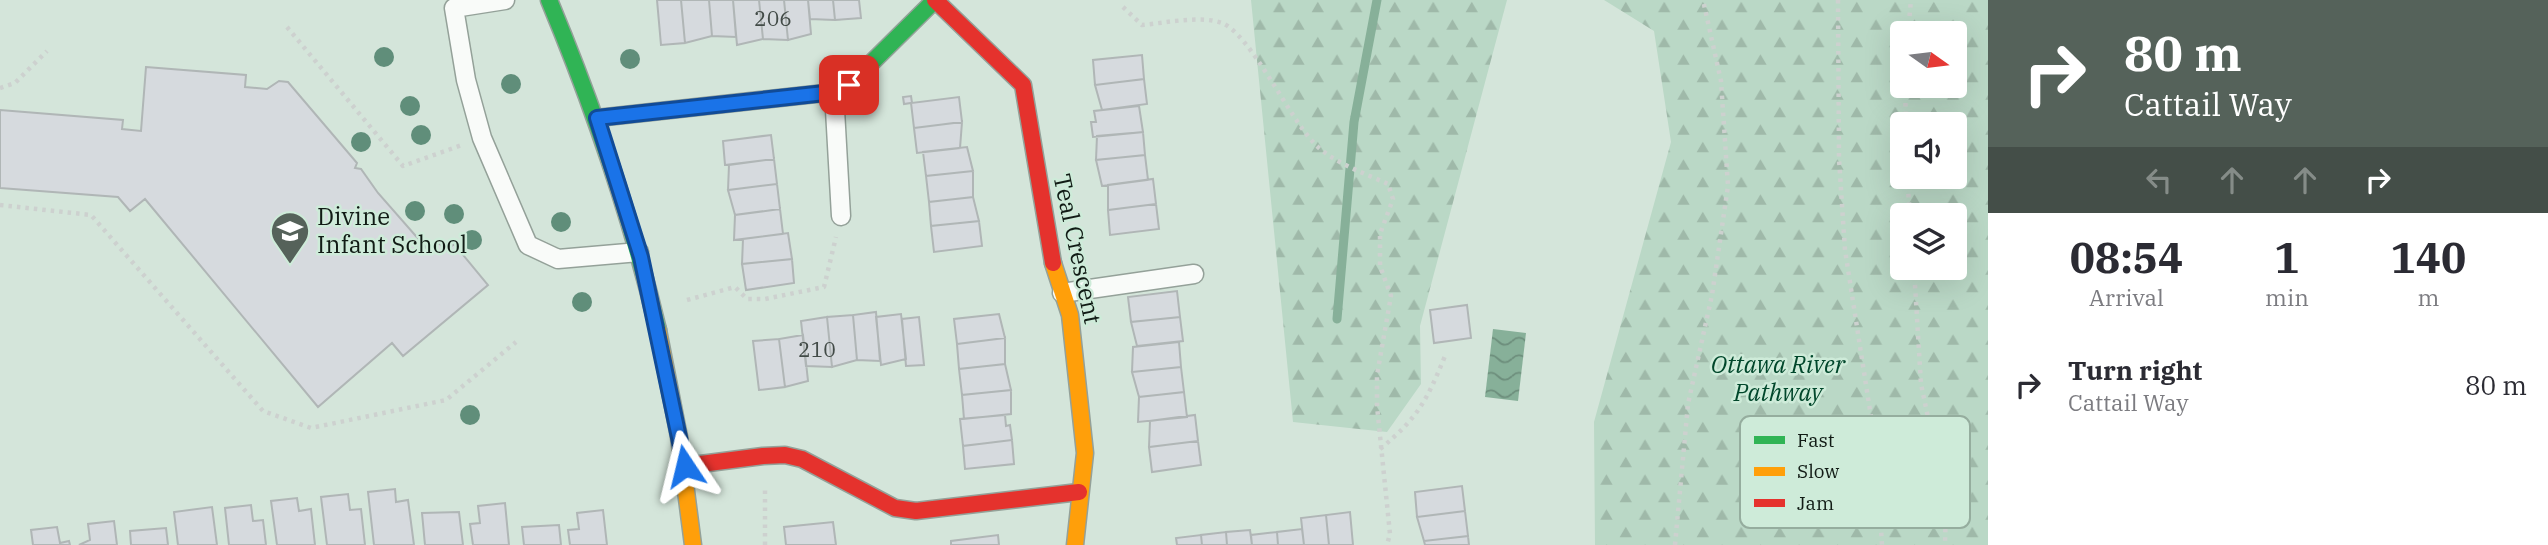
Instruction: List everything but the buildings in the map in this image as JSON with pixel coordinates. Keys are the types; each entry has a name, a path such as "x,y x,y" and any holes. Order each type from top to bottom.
{"street":[{"path":"549,0 597,118 639,252 685,466 693,545"},
{"path":"597,118 834,92 849,85 935,0"},
{"name":"Teal Crescent","path":"935,0 1023,85 1049,251 1070,315 1085,453 1075,545"},
{"path":"685,466 785,455 802,459 895,508 916,512 1079,492"}],"lane":[{"path":"505,0 454,8 466,80 482,138 528,246 558,259 639,252"},
{"path":"834,92 842,216"},
{"path":"1062,293 1194,274"}],"path":[{"path":"1675,545 1688,404 1712,295 1728,186 1721,81 1703,0"},
{"path":"1838,0 1839,159 1845,250 1871,416"},
{"path":"1909,21 1911,0"},
{"path":"1122,7 1142,25 1195,21 1223,23 1251,51 1274,89 1314,144 1346,164 1388,184 1393,198 1380,234 1380,266 1391,296 1377,375 1380,450 1390,534 1387,545"},
{"path":"287,27 403,166 482,138"},
{"path":"0,88 15,83 47,51"},
{"path":"0,205 91,215 263,411 311,428 446,400 516,342"},
{"path":"687,300 735,287 747,299 765,299 824,287 842,216"},
{"path":"1914,280 1921,384 1928,416"},
{"path":"1380,450 1409,425 1428,397 1444,356"},
{"path":"763,456 765,545"}],"green space":[{"path":"1251,0 1507,0 1420,326 1421,384 1387,432 1293,422"},
{"name":"Ottawa River Pathway","path":"1604,0 1988,0 1988,545 1595,545 1594,422 1671,142 1654,31"}],"water":[{"path":"1493,329 1526,333 1518,401 1485,397"}],"waterway":[{"path":"1337,319 1354,122 1377,0"}],"traffic: fast":[{"path":"549,0 610,163 658,330"},
{"path":"597,118 834,92 849,85 935,0"}],"traffic: slow":[{"path":"1053,263 1070,315 1085,453 1075,545"},
{"path":"658,330 679,437 693,545"}],"traffic: jam":[{"path":"935,0 1023,85 1053,263"},
{"path":"685,466 785,455 802,459 895,508 916,511 1079,492"}],"place":[{"name":"Divine Infant School","path":"290,265"}],"route":[{"path":"685,466 659,332 641,257 597,118 834,92 849,85"}]}
